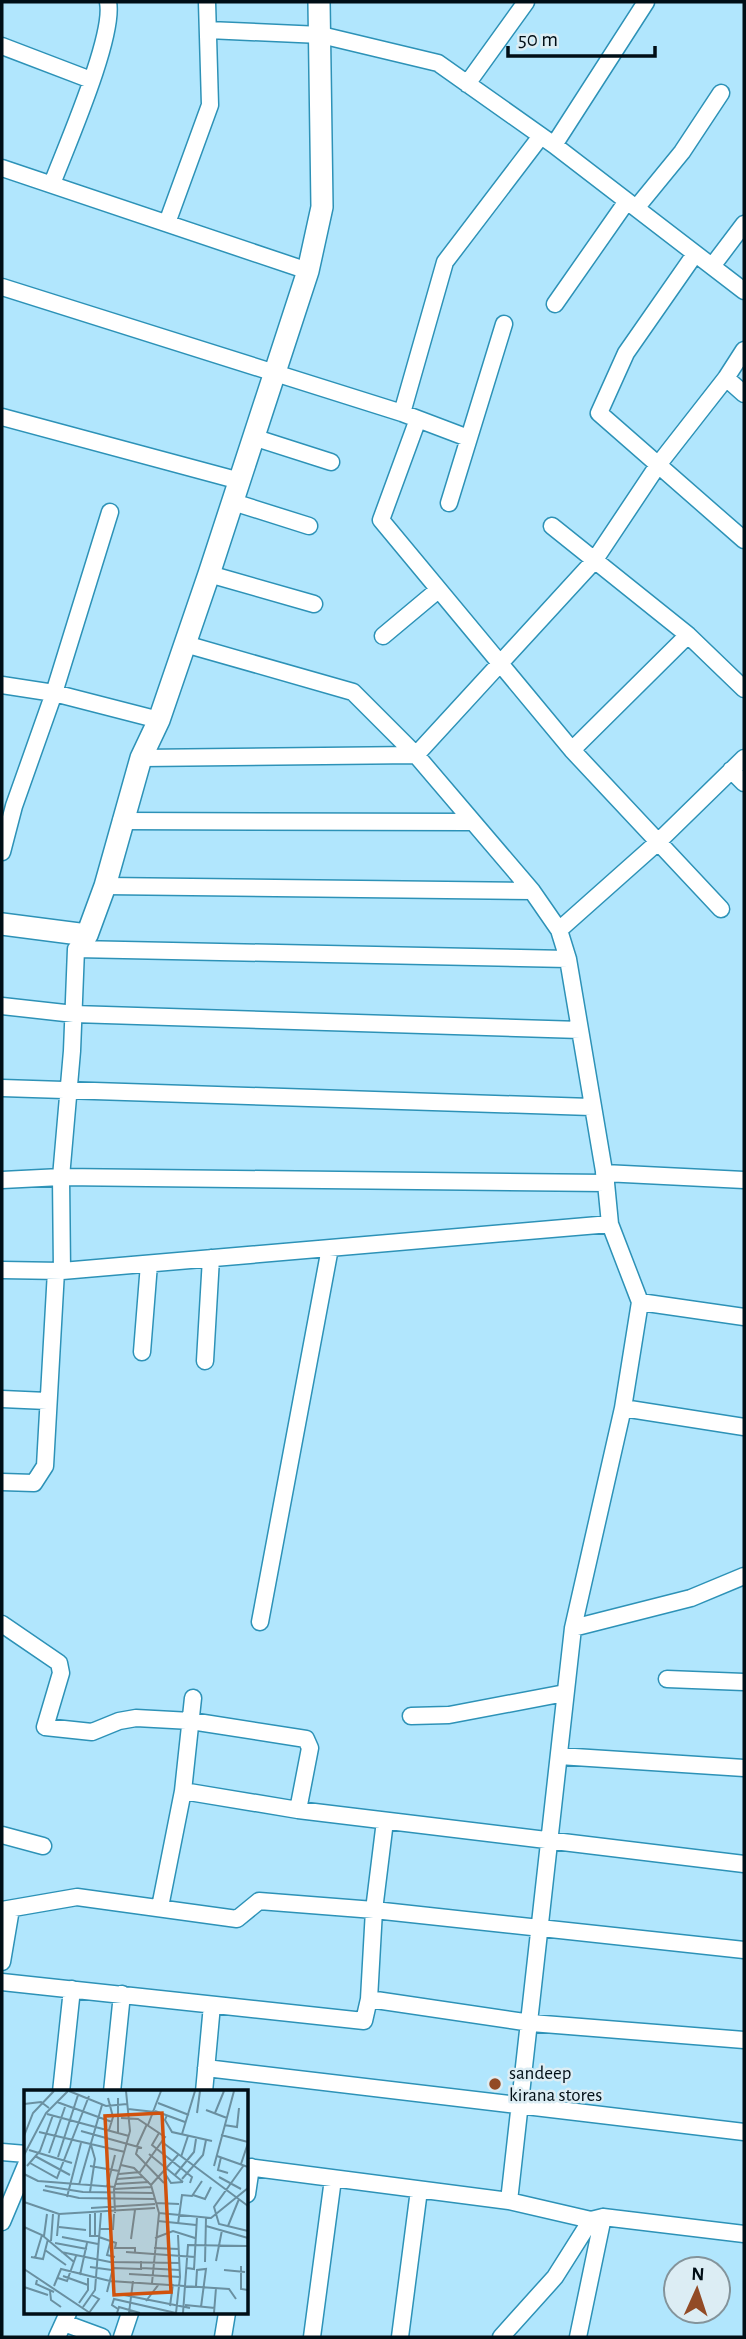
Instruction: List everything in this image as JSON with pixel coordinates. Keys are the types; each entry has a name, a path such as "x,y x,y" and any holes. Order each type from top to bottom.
{"street":[{"path":"52,184 91,80 111,14 108,2"},
{"path":"167,223 210,105 207,2"},
{"path":"2,1482 29,1484 41,1475 45,1466 47,1401 59,1271 61,1177 81,942 105,886 121,821 141,758 159,720 240,481 308,271 322,207 321,35 318,2"},
{"path":"467,84 526,2"},
{"path":"402,413 445,262 548,141 646,2"},
{"path":"208,30 321,35 438,63 548,141 744,291"},
{"path":"2,46 91,80"},
{"path":"555,304 632,204 682,152 721,93"},
{"path":"2,168 308,271"},
{"path":"713,265 744,223"},
{"path":"695,254 626,353 599,413 744,540"},
{"path":"2,287 402,413 468,438"},
{"path":"449,503 504,324"},
{"path":"141,758 416,755 594,561 657,465 726,378 744,350"},
{"path":"726,378 744,394"},
{"path":"2,416 240,481"},
{"path":"418,419 381,520 572,750 721,909"},
{"path":"253,437 331,462"},
{"path":"233,502 309,526"},
{"path":"2,852 8,805 54,693 110,512"},
{"path":"552,526 688,635 744,689"},
{"path":"209,574 314,604"},
{"path":"383,636 438,590"},
{"path":"572,750 688,635"},
{"path":"185,644 353,692 416,755 532,891 559,930 568,959 605,1178 610,1224 640,1302 623,1408 573,1628 531,2023 509,2201"},
{"path":"2,685 54,693 159,720"},
{"path":"559,930 658,842 744,758"},
{"path":"732,770 744,783"},
{"path":"121,821 471,822"},
{"path":"105,886 532,891"},
{"path":"2,924 81,942 568,959"},
{"path":"2,1006 74,1014 580,1030"},
{"path":"2,1088 592,1107"},
{"path":"2,1180 61,1177 744,1180"},
{"path":"2,1270 59,1271 610,1224"},
{"path":"260,1622 330,1248"},
{"path":"205,1361 211,1258"},
{"path":"142,1352 149,1264"},
{"path":"640,1302 744,1317"},
{"path":"2,1399 47,1401"},
{"path":"623,1408 744,1427"},
{"path":"573,1628 691,1598 744,1576"},
{"path":"2,1624 59,1663 61,1673 45,1727 92,1732 125,1719 191,1721 306,1739 310,1748 298,1810"},
{"path":"667,1679 744,1682"},
{"path":"411,1716 449,1715 565,1693"},
{"path":"160,1907 183,1791 193,1699"},
{"path":"559,1756 744,1768"},
{"path":"183,1791 298,1810 744,1864"},
{"path":"2,1982 364,2021 369,1999 374,1910 386,1821"},
{"path":"2,1835 44,1846"},
{"path":"2,1962 6,1910 77,1897 237,1919 259,1901 374,1910 744,1950"},
{"path":"61,2090 72,1989"},
{"path":"112,2090 122,1994"},
{"path":"369,1999 531,2023 744,2040"},
{"path":"204,2090 212,2006"},
{"path":"206,2068 744,2132"},
{"path":"2,2152 24,2154"},
{"path":"249,2167 509,2201 597,2219 744,2234"},
{"path":"2,2222 24,2170"},
{"path":"312,2337 333,2179"},
{"path":"400,2337 419,2190"},
{"path":"500,2337 555,2277 597,2219"},
{"path":"578,2337 597,2219"},
{"path":"122,2337 130,2314"},
{"path":"223,2337 227,2314"},
{"path":"63,2325 102,2337"}],"place":[{"name":"sandeep kirana stores","path":"495,2084"}]}
